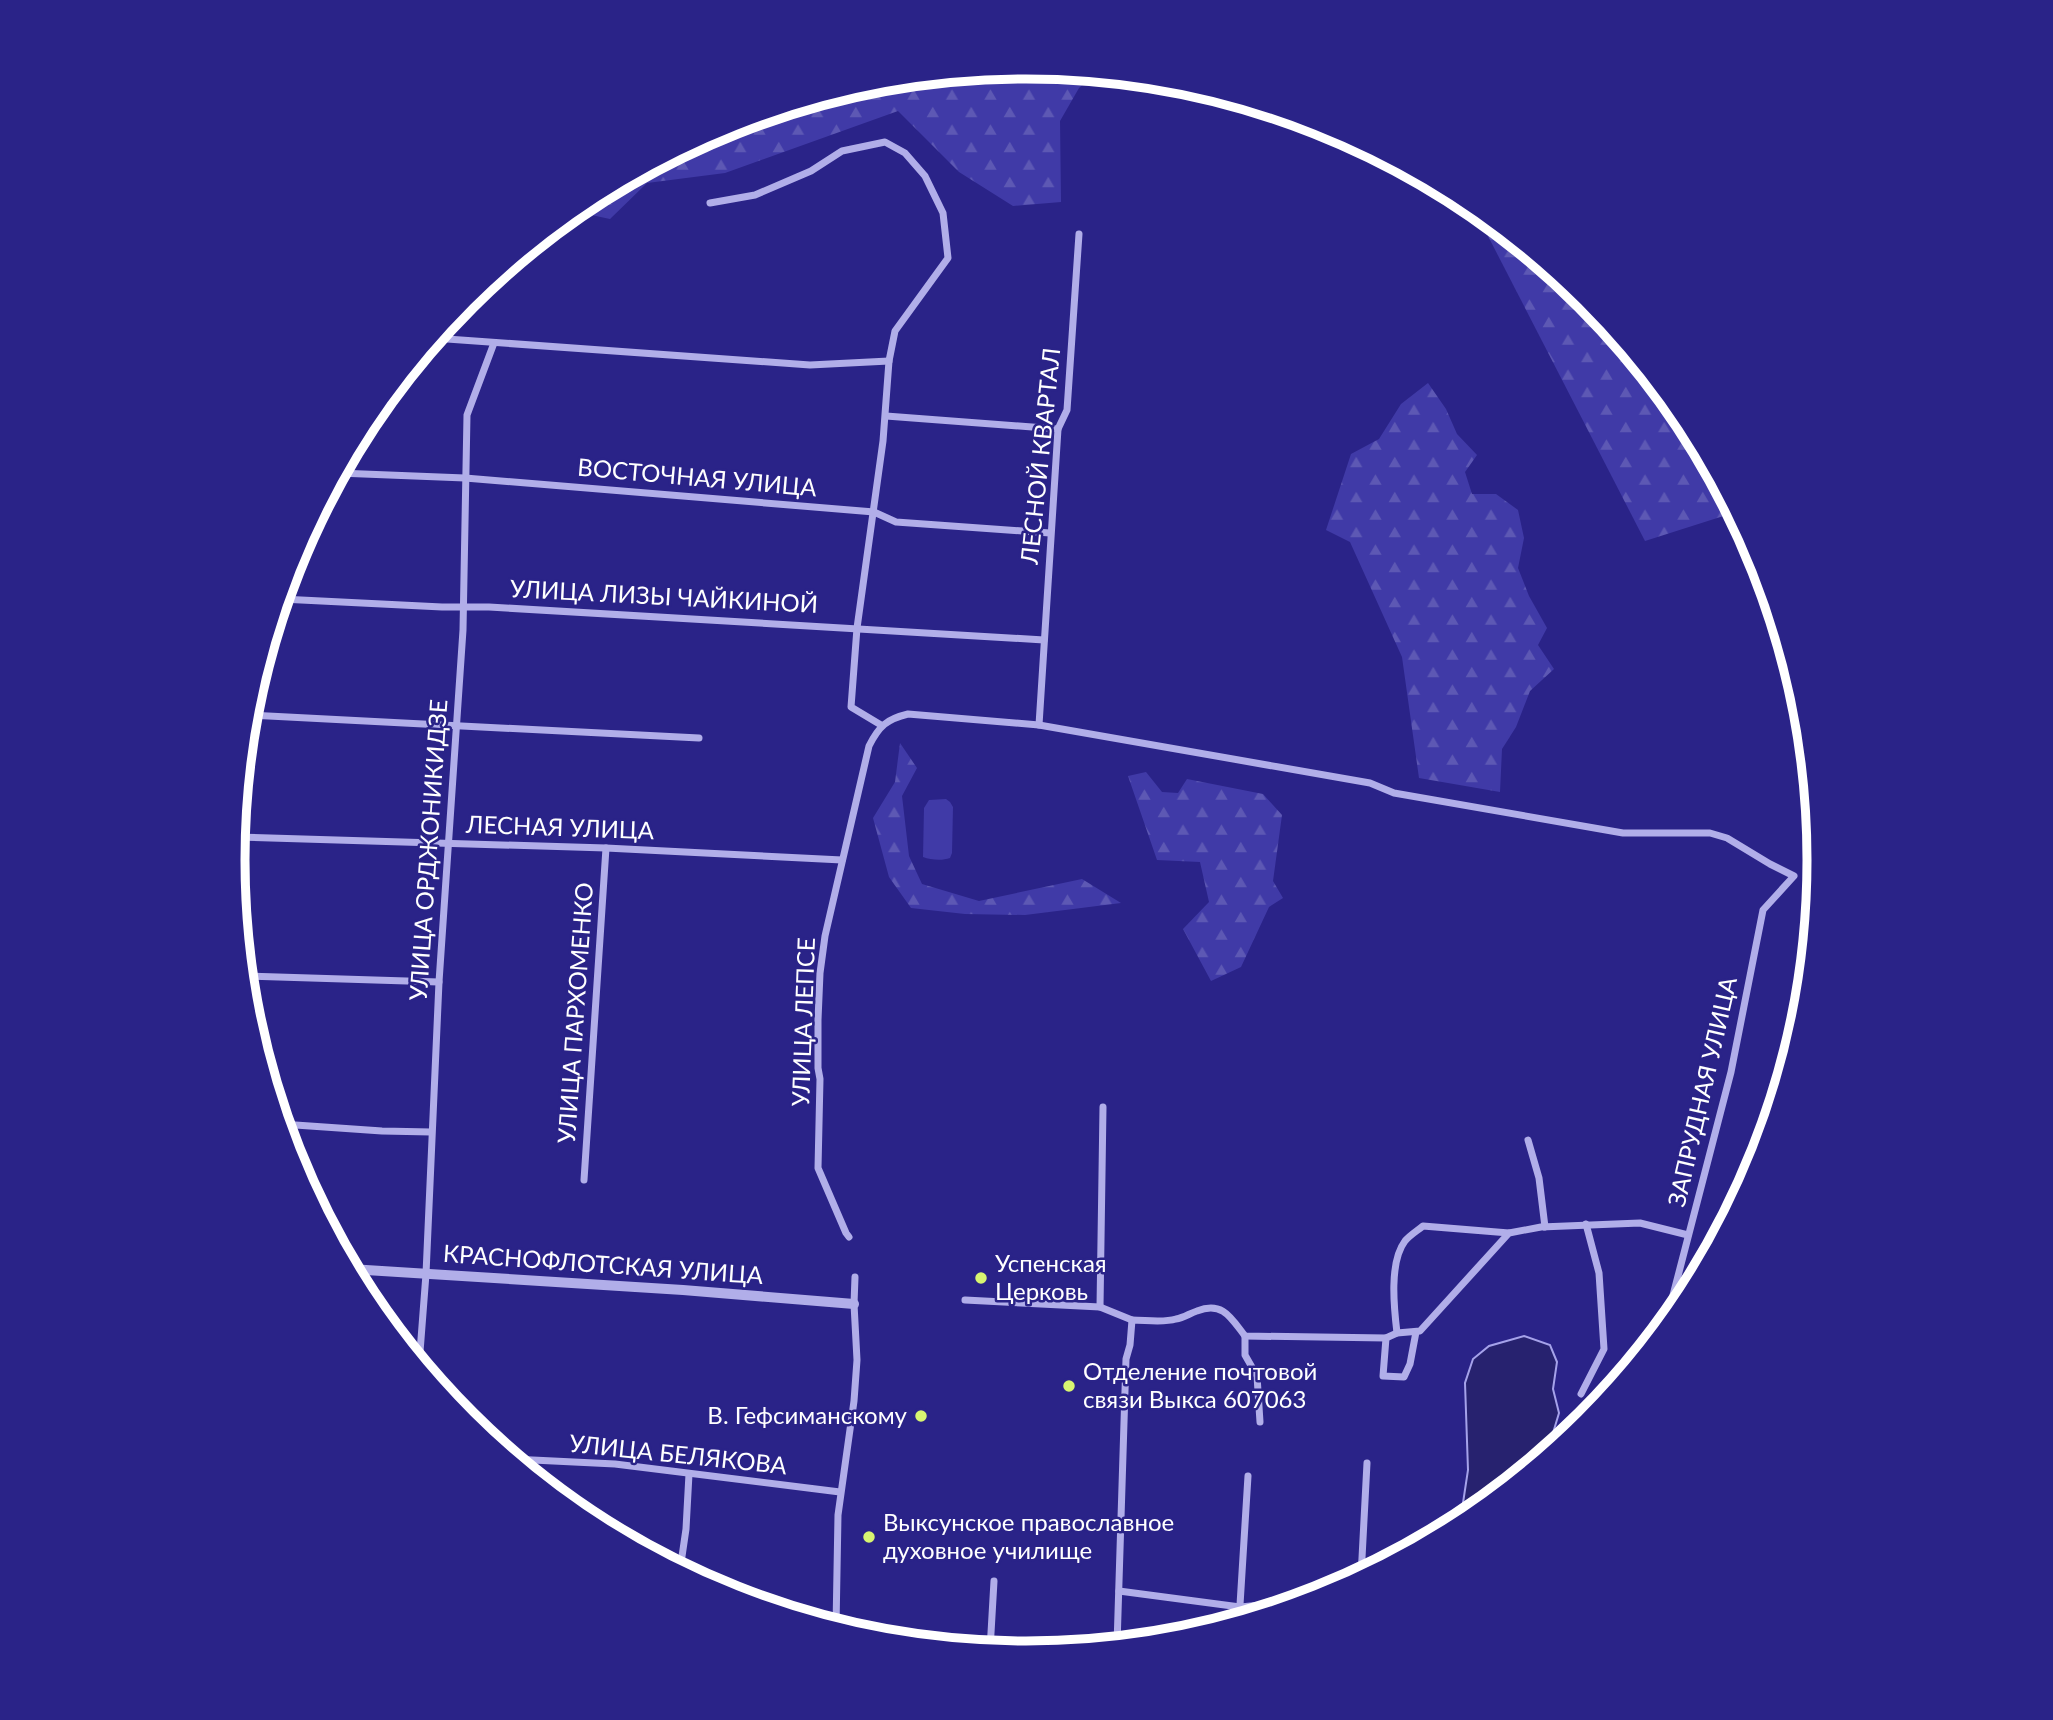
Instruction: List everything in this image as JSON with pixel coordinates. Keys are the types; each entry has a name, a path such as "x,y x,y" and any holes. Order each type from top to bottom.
{"street":[{"path":"710,203 755,195 811,171 842,151 885,142 905,153 926,176 943,213 948,258 895,331 889,361 886,416 857,628 851,707 881,725 908,714 1039,725"},
{"name":"ЛЕСНОЙ КВАРТАЛ","path":"1039,725 1058,429 1067,410 1079,234"},
{"path":"445,339 810,365 889,361"},
{"name":"УЛИЦА ОРДЖОНИКИДЗЕ","path":"420,1352 439,982 463,608 467,415 494,343"},
{"path":"886,416 1058,429"},
{"name":"ВОСТОЧНАЯ УЛИЦА","path":"348,473 465,478 874,512 896,522 1050,533"},
{"name":"УЛИЦА ЛИЗЫ ЧАЙКИНОЙ","path":"291,599 489,607 1044,640"},
{"path":"259,716 699,737"},
{"name":"УЛИЦА ЛЕПСЕ","path":"849,1237 818,1168 820,972 825,936 865,757 881,725"},
{"name":"ЗАПРУДНАЯ УЛИЦА","path":"1039,725 1370,783 1394,793 1623,833 1710,833 1727,838 1794,876 1763,909 1731,1072 1671,1300"},
{"name":"ЛЕСНАЯ УЛИЦА","path":"246,837 606,848 807,856 842,860"},
{"name":"УЛИЦА ПАРХОМЕНКО","path":"584,1180 606,848"},
{"path":"254,976 439,982"},
{"path":"1100,1307 1103,1107"},
{"path":"292,1125 431,1132"},
{"path":"1528,1140 1539,1178 1545,1227"},
{"path":"1397,1333 1395,1269 1405,1241 1423,1226 1509,1233 1545,1227 1640,1223 1688,1235"},
{"path":"1581,1394 1604,1349 1599,1273 1586,1224"},
{"path":"1245,1336 1386,1338 1397,1333 1420,1331 1509,1233"},
{"name":"КРАСНОФЛОТСКАЯ УЛИЦА","path":"362,1270 683,1290 854,1304"},
{"path":"836,1618 840,1492 854,1401 857,1360 855,1276"},
{"path":"965,1300 1100,1307 1132,1320 1172,1321 1213,1307 1226,1311 1245,1336 1245,1355 1256,1376 1261,1422"},
{"path":"1117,1636 1126,1359 1132,1320"},
{"path":"1386,1338 1383,1377 1404,1377 1410,1364 1416,1332"},
{"name":"УЛИЦА БЕЛЯКОВА","path":"526,1460 615,1464 840,1492"},
{"path":"1361,1566 1367,1463"},
{"path":"681,1561 689,1474"},
{"path":"1240,1612 1248,1476"},
{"path":"990,1640 994,1581"},
{"path":"1119,1591 1240,1607 1262,1605"}],"green space":[{"path":"975,80 1087,81 1079,88 1060,121 1061,202 1013,206 959,172 898,111 725,173 647,183 610,219 587,214 681,159 775,120 824,105 925,85"},
{"path":"1483,226 1542,273 1614,345 1676,426 1727,515 1645,541"},
{"path":"1428,383 1446,409 1457,434 1477,455 1465,472 1472,494 1496,494 1518,510 1524,538 1518,568 1529,596 1547,628 1538,645 1554,669 1530,691 1516,727 1502,749 1500,792 1419,778 1402,657 1350,542 1326,530 1351,454 1379,439 1401,404"},
{"path":"900,743 917,768 902,796 909,856 922,884 979,901 1082,879 1121,903 1025,915 965,914 911,908 889,877 873,818 895,782"},
{"path":"1146,772 1162,792 1178,793 1187,779 1263,794 1282,815 1273,881 1283,898 1269,907 1241,967 1211,981 1183,929 1209,902 1200,862 1157,860 1128,776"},
{"path":"946,799 953,807 952,853 950,858 944,860 923,857 924,808 929,800"}],"shaded area":[{"path":"1524,1336 1550,1345 1557,1362 1553,1389 1559,1413 1551,1438 1465,1507 1468,1470 1465,1383 1473,1359 1489,1346"}],"place":[{"name":"Успенская Церковь","path":"981,1278"},
{"name":"Отделение почтовой связи Выкса 607063","path":"1069,1386"},
{"name":"В. Гефсиманскому","path":"921,1416"},
{"name":"Выксунское православное духовное училище","path":"869,1537"}]}
